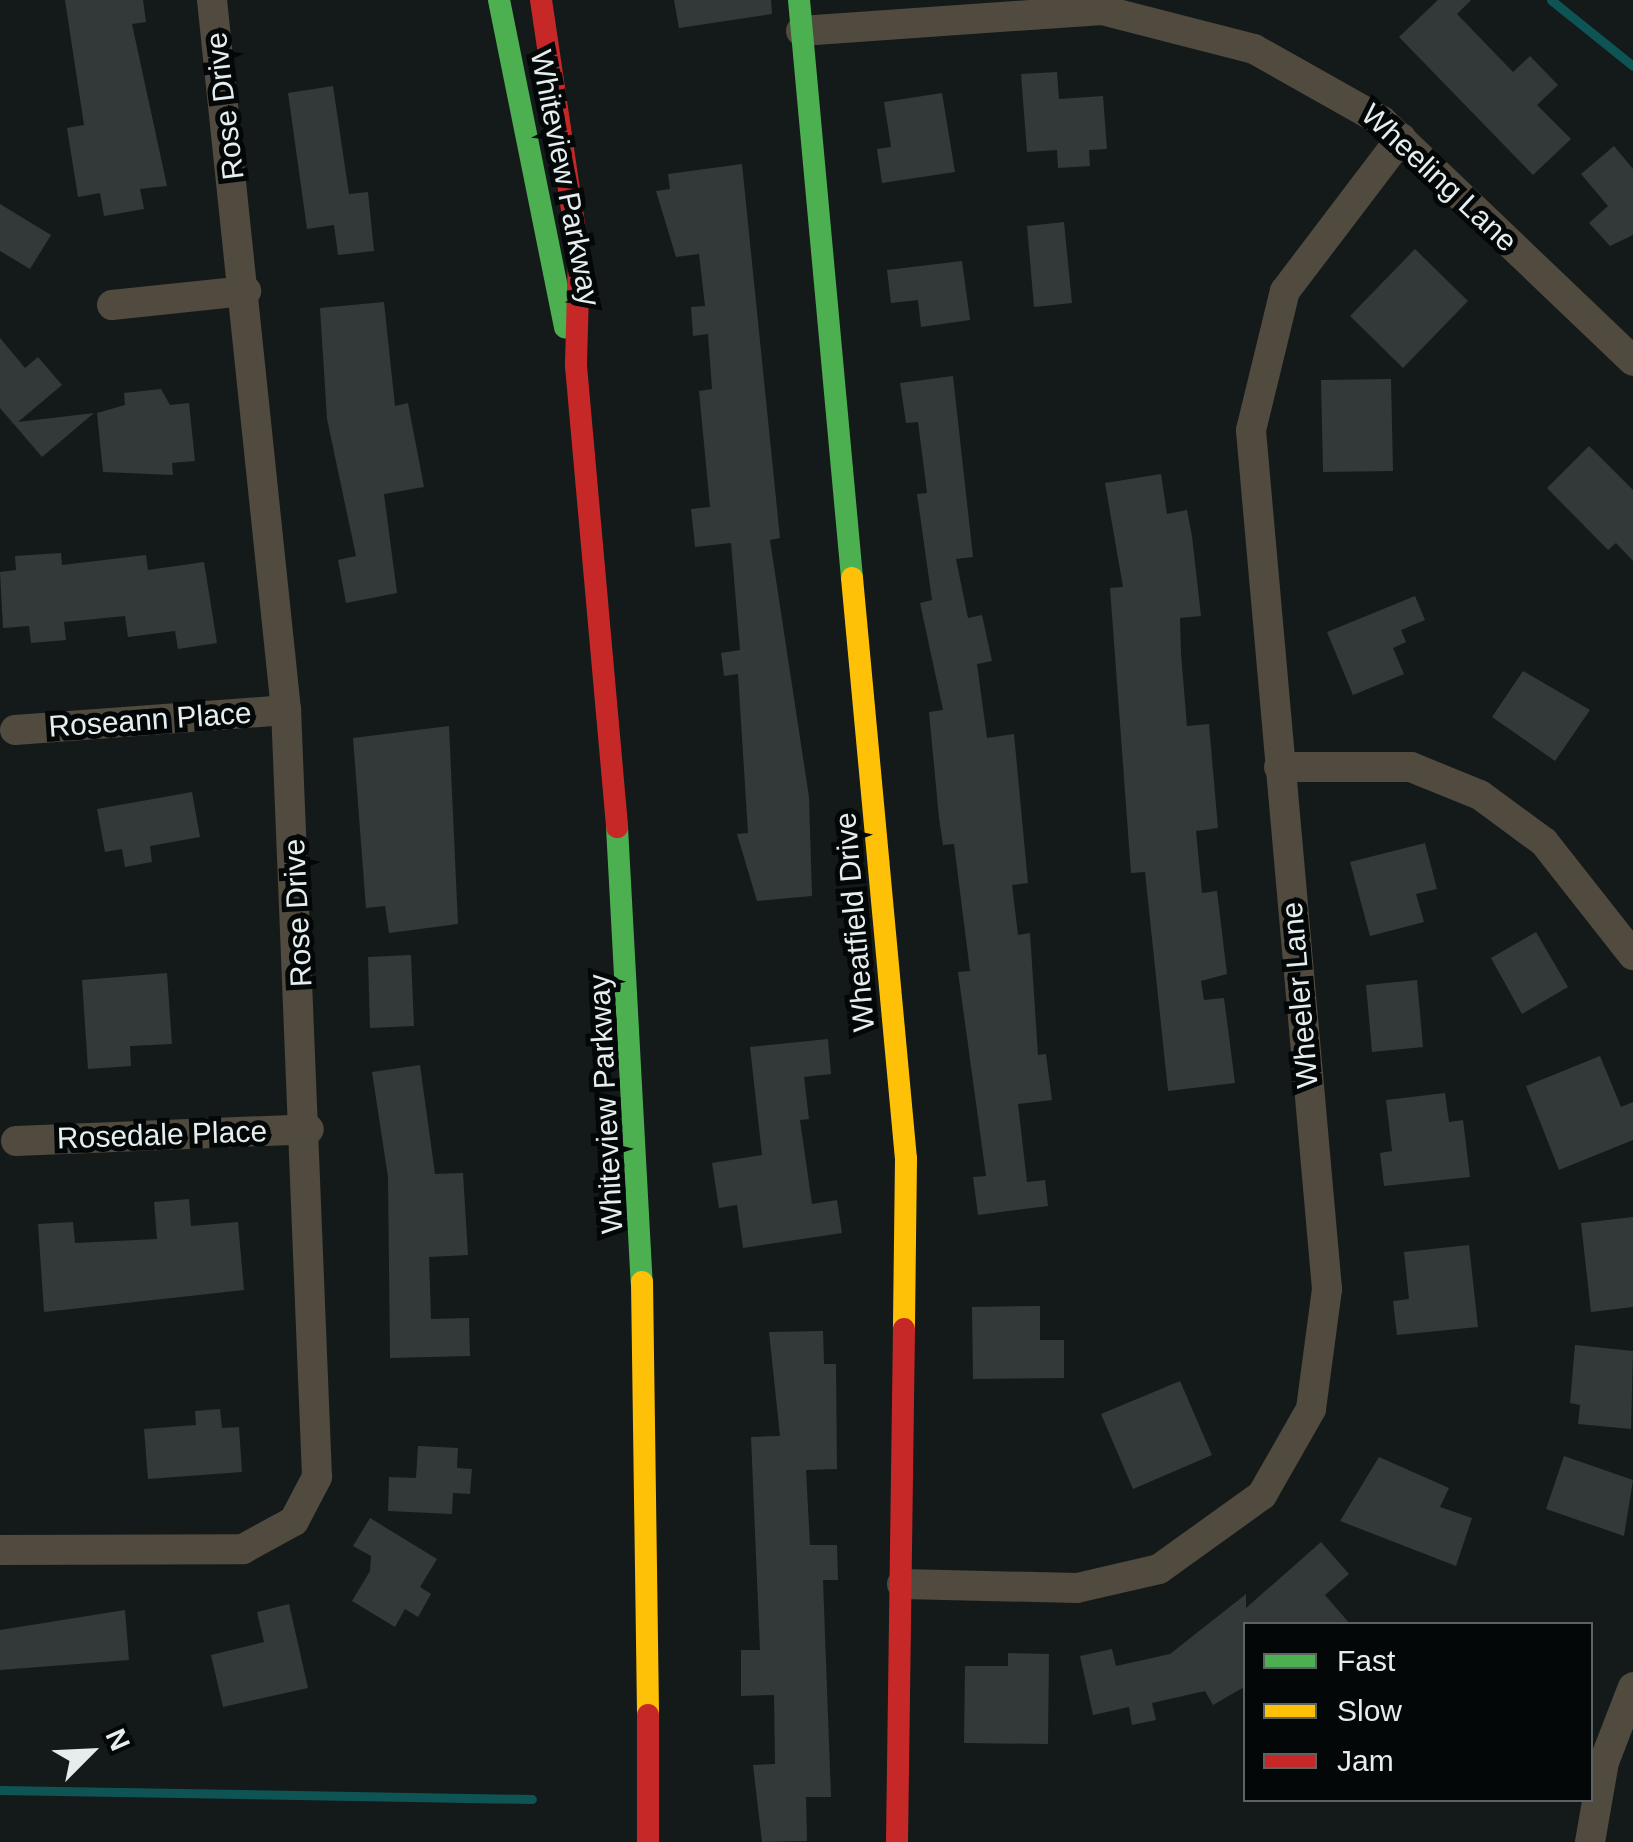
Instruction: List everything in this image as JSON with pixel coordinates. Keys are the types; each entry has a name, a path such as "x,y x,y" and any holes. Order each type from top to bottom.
{"street":[{"name":"Rose Drive","path":"0,1550 227,1552 272,1538 304,1508 318,1443 309,1130 286,710 246,291 212,0"},
{"name":"Whiteview Parkway","path":"498,0 547,263 576,366"},
{"name":"Whiteview Parkway","path":"542,0 580,256 576,366 639,1122 648,1842"},
{"name":"Wheatfield Drive","path":"799,0 906,1159 897,1842"},
{"name":"Wheeling Lane","path":"802,31 994,11 1135,14 1306,71 1401,138 1633,361"},
{"name":"Wheeler Lane","path":"902,1584 1077,1588 1160,1568 1243,1514 1302,1432 1325,1356 1327,1289 1251,463 1258,372 1303,258 1401,138"},
{"path":"112,305 246,291"},
{"name":"Roseann Place","path":"15,730 286,710"},
{"path":"1279,767 1412,767 1480,795 1544,842 1633,955"},
{"name":"Rosedale Place","path":"16,1141 309,1130"},
{"path":"1590,1842 1601,1772 1633,1686"}],"building":[{"path":"65,0 143,0 146,22 132,24 167,186 140,189 144,209 104,216 100,193 78,197 67,128 84,125"},
{"path":"674,0 771,0 772,14 679,28"},
{"path":"1438,0 1471,0 1457,14 1513,72 1530,56 1558,85 1537,105 1571,139 1533,175 1399,37"},
{"path":"1057,72 1059,99 1103,96 1107,149 1089,150 1090,166 1058,168 1057,150 1027,152 1021,74"},
{"path":"333,86 349,194 368,192 374,251 338,255 334,225 307,229 288,93"},
{"path":"942,93 955,172 882,183 877,149 891,147 884,102"},
{"path":"1614,146 1633,169 1633,235 1610,246 1589,223 1608,206 1581,174"},
{"path":"742,164 780,538 770,540 809,797 812,896 757,901 737,834 748,833 738,674 724,676 721,653 740,650 731,543 695,547 691,509 710,507 699,391 712,389 708,334 693,336 691,307 705,306 699,254 676,257 656,191 670,189 668,174"},
{"path":"0,204 51,235 30,269 0,251"},
{"path":"1064,222 1072,303 1034,307 1027,226"},
{"path":"1415,249 1468,301 1403,368 1350,316"},
{"path":"962,261 970,320 921,327 918,300 891,303 887,270"},
{"path":"384,302 395,406 408,403 424,487 384,494 397,593 346,603 338,560 356,556 327,419 320,308"},
{"path":"0,338 25,368 38,357 62,385 18,422 94,413 42,457 0,408"},
{"path":"953,376 973,557 956,559 968,618 982,615 992,661 977,664 987,738 1014,734 1028,883 1012,885 1018,935 1030,933 1038,1055 1046,1054 1052,1100 1018,1104 1027,1182 1045,1180 1048,1206 978,1215 973,1177 986,1176 958,972 970,971 954,844 943,845 939,818 929,712 943,710 920,603 932,600 917,494 927,493 918,422 906,423 900,383"},
{"path":"1391,379 1393,471 1323,472 1321,380"},
{"path":"161,389 170,405 189,403 195,461 172,463 173,475 103,472 97,413 125,405 124,393"},
{"path":"1589,446 1633,490 1633,561 1616,543 1608,550 1547,488"},
{"path":"1161,474 1167,514 1187,510 1192,536 1201,616 1180,618 1181,654 1187,726 1209,724 1218,828 1196,831 1202,893 1217,891 1227,974 1201,981 1204,1000 1224,998 1235,1083 1168,1091 1145,872 1131,873 1110,588 1123,587 1105,483"},
{"path":"61,553 62,565 146,555 148,570 204,562 217,643 178,649 175,631 128,637 125,616 64,622 66,640 31,643 29,626 3,628 0,572 16,570 15,556"},
{"path":"1415,596 1425,620 1401,630 1406,642 1393,648 1404,674 1353,695 1327,632"},
{"path":"1523,671 1590,710 1555,761 1492,717"},
{"path":"449,726 458,924 389,933 385,906 366,908 353,738"},
{"path":"192,792 200,837 150,846 152,862 125,867 122,849 105,852 97,809"},
{"path":"1425,843 1437,889 1416,894 1424,922 1370,936 1350,862"},
{"path":"1536,932 1568,987 1522,1014 1491,958"},
{"path":"411,955 414,1026 370,1028 368,957"},
{"path":"167,973 172,1044 130,1046 131,1066 88,1069 82,980"},
{"path":"1417,980 1423,1047 1372,1052 1366,985"},
{"path":"828,1039 831,1074 804,1077 809,1119 800,1120 812,1204 837,1200 842,1233 743,1248 737,1205 719,1208 712,1163 762,1155 750,1047"},
{"path":"1600,1056 1621,1107 1633,1102 1633,1140 1559,1170 1526,1086"},
{"path":"420,1065 435,1174 463,1173 468,1255 429,1257 431,1319 469,1318 470,1356 390,1358 388,1177 372,1072"},
{"path":"1445,1093 1449,1122 1463,1120 1470,1177 1384,1186 1380,1153 1392,1151 1386,1100"},
{"path":"189,1199 191,1226 238,1222 244,1290 44,1312 38,1224 73,1222 75,1243 157,1239 154,1202"},
{"path":"1633,1217 1633,1307 1591,1312 1581,1223"},
{"path":"1469,1245 1478,1327 1397,1335 1393,1301 1409,1299 1404,1252"},
{"path":"1040,1306 1040,1340 1064,1340 1064,1378 973,1379 972,1307"},
{"path":"823,1331 824,1364 836,1364 837,1469 806,1470 810,1545 837,1545 838,1580 823,1580 831,1797 806,1797 807,1841 762,1842 753,1765 775,1764 774,1695 741,1696 741,1650 760,1650 751,1437 780,1436 769,1332"},
{"path":"1575,1345 1633,1351 1631,1429 1578,1424 1580,1405 1570,1403"},
{"path":"1180,1381 1212,1455 1133,1489 1101,1414"},
{"path":"220,1409 222,1428 239,1427 242,1472 148,1479 144,1429 196,1425 195,1411"},
{"path":"418,1446 458,1448 457,1468 472,1469 470,1494 453,1493 452,1514 388,1511 389,1477 416,1478"},
{"path":"1564,1456 1633,1480 1624,1536 1546,1509"},
{"path":"1379,1457 1449,1488 1440,1507 1472,1518 1456,1566 1340,1521"},
{"path":"370,1518 437,1559 420,1587 431,1594 418,1617 405,1609 395,1627 352,1601 370,1571 371,1556 353,1546"},
{"path":"1321,1542 1349,1574 1325,1595 1348,1622 1243,1622 1243,1688 1213,1705 1205,1691 1152,1703 1156,1720 1132,1725 1129,1707 1093,1715 1080,1656 1112,1649 1116,1666 1170,1654 1246,1594 1246,1608"},
{"path":"289,1604 308,1688 223,1707 211,1655 264,1642 257,1612"},
{"path":"125,1610 129,1660 0,1670 0,1630"},
{"path":"1008,1653 1049,1654 1048,1744 964,1743 965,1666 1008,1666"}],"waterway":[{"path":"1551,0 1633,66"},
{"path":"0,1790 532,1799"}],"traffic: fast":[{"path":"499,0 565,327"},
{"path":"799,0 852,578"},
{"path":"617,827 642,1282"}],"traffic: slow":[{"path":"852,578 906,1159 904,1329"},
{"path":"642,1282 648,1715"}],"traffic: jam":[{"path":"541,0 579,256 576,366 617,827"},
{"path":"897,1842 904,1329"},
{"path":"648,1715 648,1842"}]}
